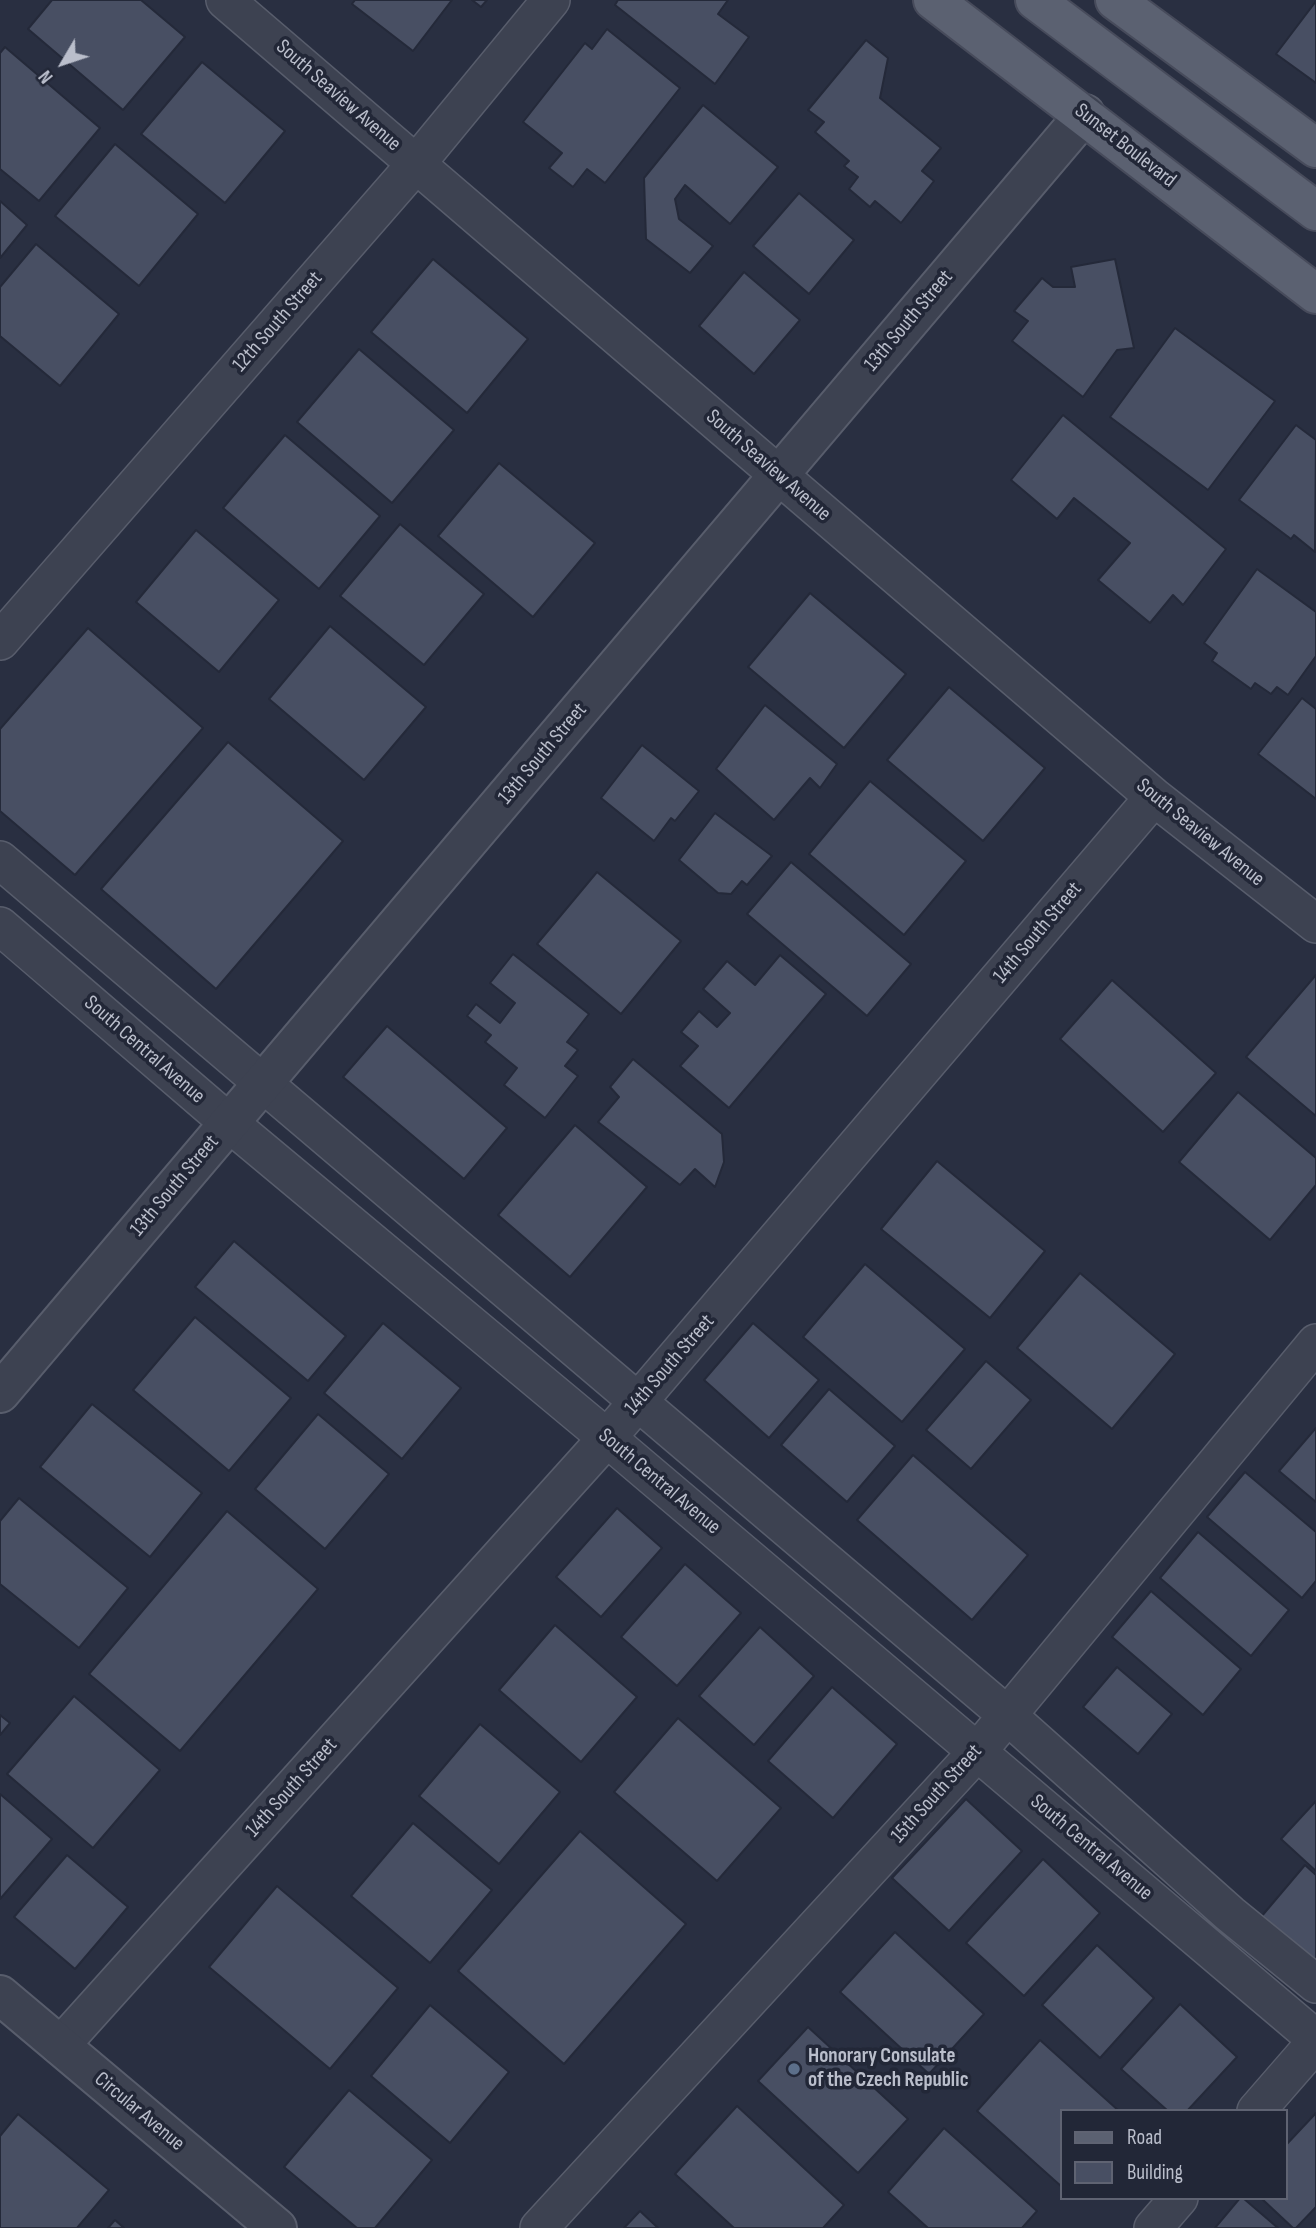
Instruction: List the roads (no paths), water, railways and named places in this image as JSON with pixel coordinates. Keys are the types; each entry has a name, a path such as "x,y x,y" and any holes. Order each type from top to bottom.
{"main road":[{"name":"Sunset Boulevard","path":"933,0 1307,281"},
{"path":"1035,0 1316,211"},
{"path":"1115,0 1316,148"}],"street":[{"name":"South Seaview Avenue","path":"225,0 1154,797 1316,925"},
{"name":"12th South Street","path":"0,641 416,164 551,0"},
{"name":"13th South Street","path":"0,1393 1084,114"},
{"name":"14th South Street","path":"60,2046 638,1403 1154,797"},
{"path":"0,860 1007,1715 1230,1914 1316,1984"},
{"name":"South Central Avenue","path":"0,926 228,1122 607,1438 1316,2040"},
{"name":"15th South Street","path":"539,2228 977,1752 1316,1343"},
{"name":"Circular Avenue","path":"0,1995 277,2228"},
{"path":"1258,2109 1316,2040"},
{"path":"1153,2228 1177,2200"}],"place":[{"name":"Honorary Consulate of the Czech Republic","path":"794,2069"}]}
